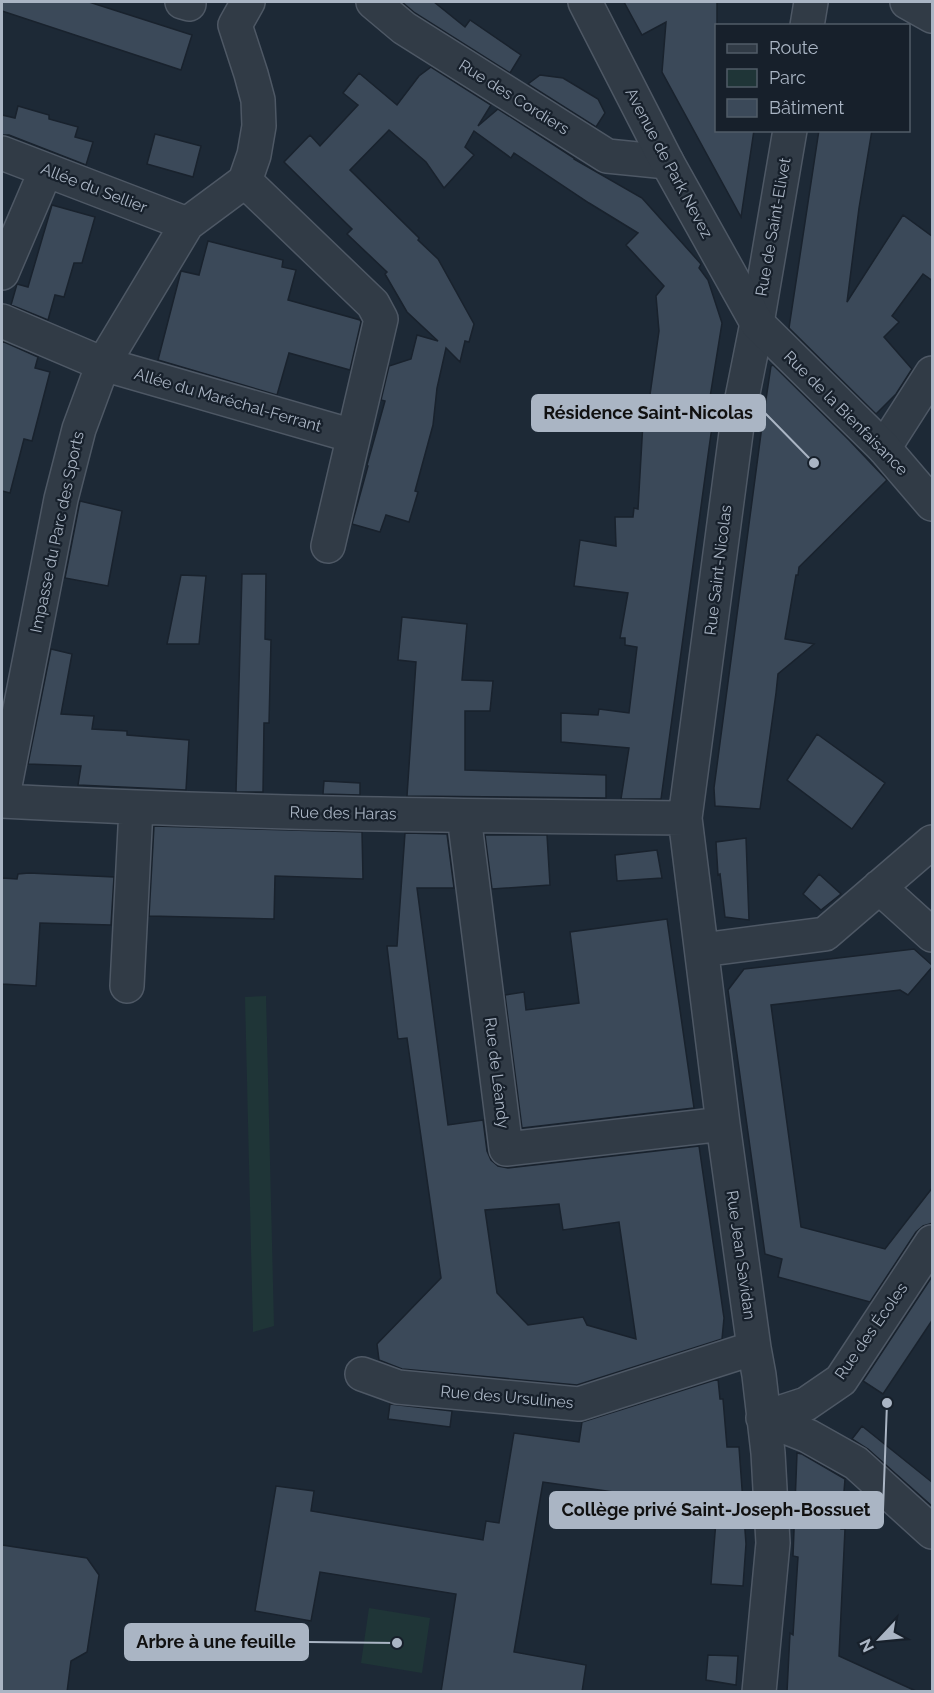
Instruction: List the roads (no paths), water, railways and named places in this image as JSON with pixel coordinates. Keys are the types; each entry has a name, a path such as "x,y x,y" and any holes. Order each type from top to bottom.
{"street":[{"path":"248,2 235,25 258,100 259,126 254,155 245,181 373,304 381,319 328,546"},
{"name":"Rue des Cordiers","path":"373,2 404,28 607,156 667,162"},
{"name":"Avenue de Park Nevez","path":"585,2 667,162 757,323"},
{"path":"807,24 811,2"},
{"path":"907,2 933,16"},
{"name":"Rue de Saint-Elivet","path":"757,323 790,132"},
{"name":"Allée du Sellier","path":"2,153 187,224"},
{"path":"2,273 46,170"},
{"name":"Impasse du Parc des Sports","path":"2,801 61,499 79,429 103,364 187,224 245,181"},
{"path":"2,321 103,364"},
{"name":"Rue de la Bienfaisance","path":"757,323 884,448 933,504"},
{"name":"Rue Saint-Nicolas","path":"686,818 738,418 757,323"},
{"name":"Allée du Maréchal-Ferrant","path":"103,364 353,436"},
{"path":"884,448 933,374"},
{"name":"Rue des Haras","path":"2,801 136,808 464,816 686,818"},
{"path":"127,986 136,808"},
{"name":"Rue de Léandy","path":"464,816 506,1149 723,1124"},
{"name":"Rue Jean Savidan","path":"686,818 723,1124 768,1453 773,1543 759,1692"},
{"path":"702,950 825,934 933,842"},
{"path":"879,887 933,935"},
{"name":"Rue des Écoles","path":"763,1418 806,1404 841,1380 933,1242"},
{"name":"Rue des Ursulines","path":"362,1374 398,1387 579,1404 754,1348"},
{"path":"763,1418 808,1436 856,1463 933,1532"}],"place":[{"name":"Résidence Saint-Nicolas","path":"814,463"},
{"name":"Collège privé Saint-Joseph-Bossuet","path":"887,1403"},
{"name":"Arbre à une feuille","path":"397,1643"}]}
